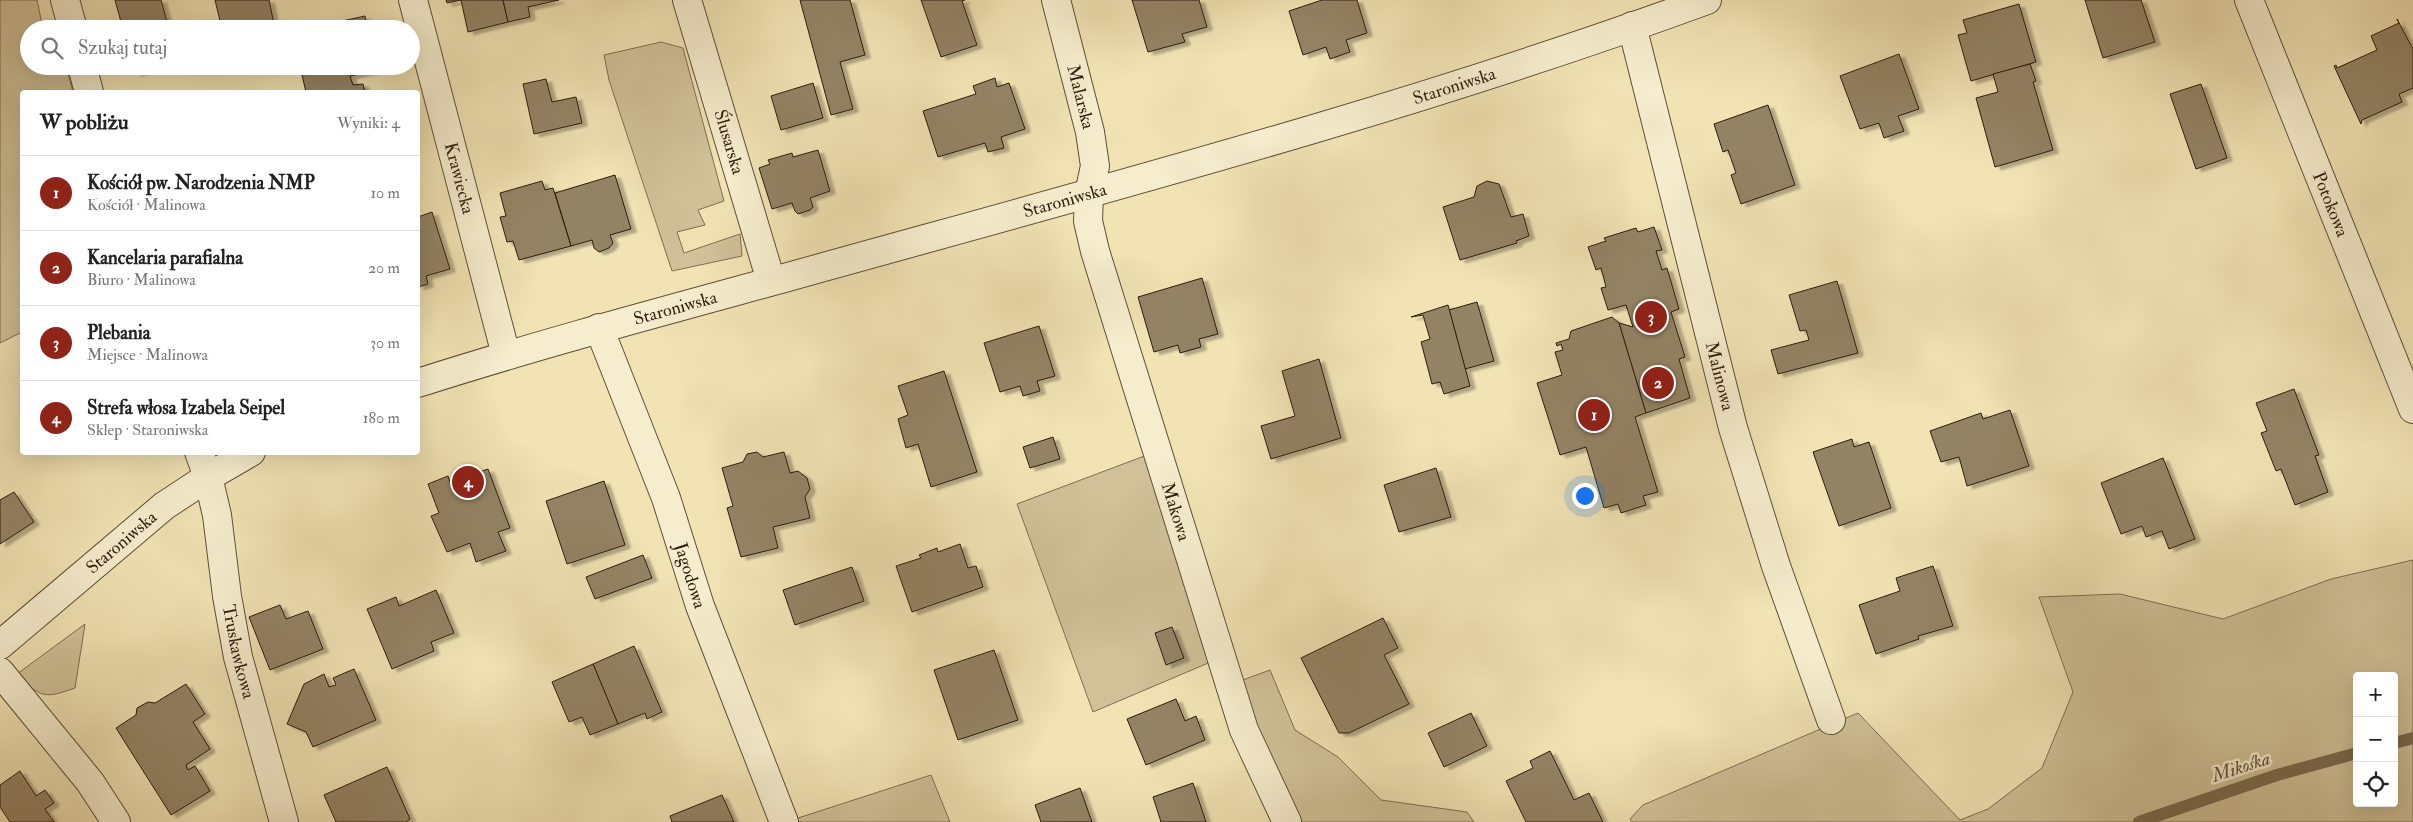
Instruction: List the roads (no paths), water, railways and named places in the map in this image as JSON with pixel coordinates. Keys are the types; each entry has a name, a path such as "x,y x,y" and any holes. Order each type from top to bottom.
{"street":[{"path":"65,0 71,20"},
{"name":"Krawiecka","path":"413,0 418,20"},
{"name":"Ślusarska","path":"687,0 771,281"},
{"name":"Malarska","path":"1056,0 1090,132 1095,166 1089,194"},
{"name":"Staroniwska","path":"420,382 599,328 1089,194 1366,112 1501,70 1632,26 1670,6 1707,0"},
{"name":"Potokowa","path":"2249,0 2413,409"},
{"name":"Malinowa","path":"1632,26 1733,428 1776,566 1831,720"},
{"name":"Krawiecka","path":"420,27 506,355"},
{"path":"84,75 88,90"},
{"name":"Makowa","path":"1089,194 1088,221 1095,251 1244,730 1287,822"},
{"name":"Jagodowa","path":"599,328 666,498 711,634 784,822"},
{"name":"Staroniwska","path":"0,645 164,506 203,465 240,455"},
{"name":"Truskawkowa","path":"203,465 217,516 227,596 238,656 284,822"},
{"path":"0,672 90,782 116,822"}],"waterway":[{"name":"Mikośka","path":"2398,742 2413,738"},
{"name":"Mikośka","path":"2139,822 2277,775 2353,754"}],"place":[{"name":"Plebania","path":"1651,317"},
{"name":"Kancelaria parafialna","path":"1658,383"},
{"name":"Kościół pw. Narodzenia NMP","path":"1594,415"},
{"name":"Strefa włosa Izabela Seipel","path":"468,482"}]}
